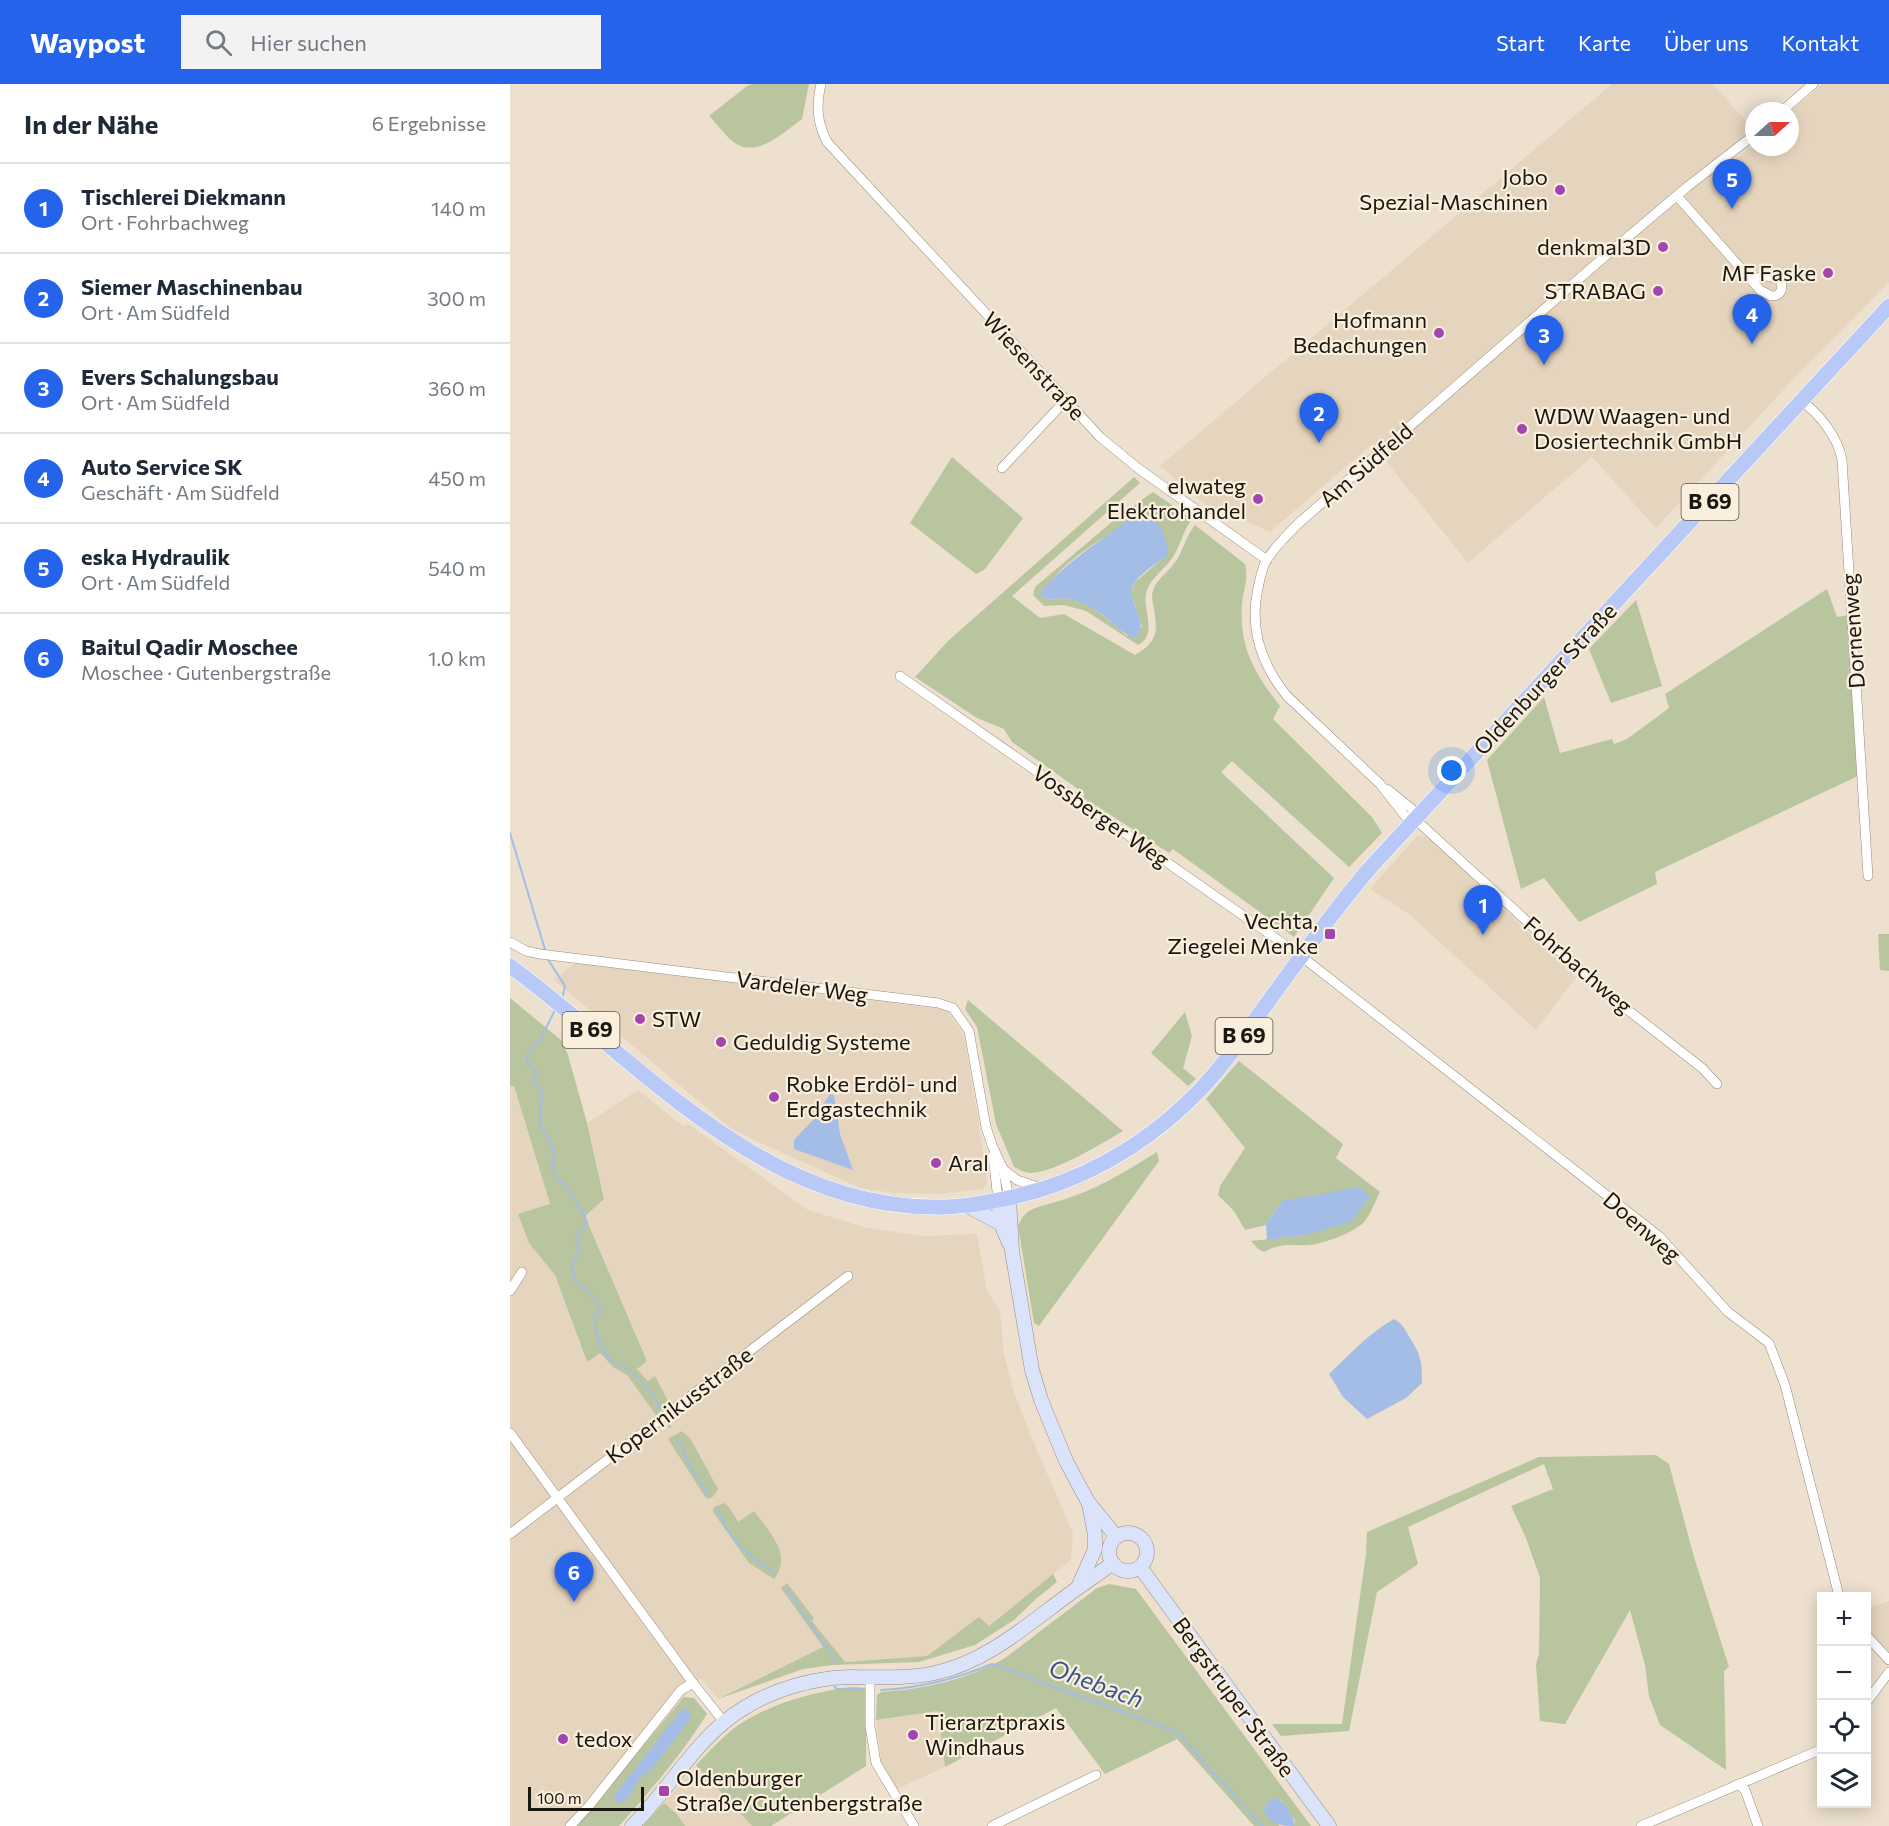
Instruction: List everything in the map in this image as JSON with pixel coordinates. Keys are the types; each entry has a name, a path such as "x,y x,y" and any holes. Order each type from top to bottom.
{"main road":[{"name":"Oldenburger Straße","path":"1003,1199 1043,1188 1109,1161 1152,1133 1176,1113 1218,1070 1346,897 1415,819 1889,306"},
{"name":"B 69","path":"510,966 674,1098 731,1140 765,1161 813,1183 858,1197 909,1206 934,1208 968,1206 1003,1199"},
{"path":"1003,1199 1001,1224 1012,1251"},
{"path":"1003,1199 1032,1370 1041,1400 1066,1461 1088,1502 1116,1536"},
{"path":"968,1206 1001,1224"},
{"path":"1078,1587 1095,1549 1095,1535 1088,1502"},
{"path":"1134,1533 1144,1540 1147,1552 1144,1563 1140,1567 1128,1571 1117,1568 1113,1563 1109,1552 1116,1536 1134,1533"},
{"path":"632,1826 651,1807 696,1749 724,1722 744,1708 786,1689 829,1679 912,1676 936,1673 960,1665 1004,1643 1113,1563"},
{"name":"Bergstruper Straße","path":"1140,1567 1329,1826"}],"street":[{"name":"Wiesenstraße","path":"821,84 817,102 819,126 827,142 1100,437 1201,515 1267,560"},
{"path":"1792,102 1813,84"},
{"name":"Am Südfeld","path":"1415,819 1405,816 1380,784 1287,696 1267,668 1258,643 1254,616 1259,585 1267,560 1300,522 1677,196 1745,142"},
{"path":"1677,196 1752,279"},
{"path":"1002,468 1066,400"},
{"name":"Dornenweg","path":"1802,401 1812,409 1838,443 1842,460 1868,876"},
{"name":"Vossberger Weg","path":"900,676 1301,956"},
{"name":"Fohrbachweg","path":"1415,819 1601,989 1702,1068 1717,1084"},
{"name":"Vardeler Weg","path":"510,942 526,951 540,954 938,1003 953,1008 969,1031 986,1127 1003,1169 1003,1199"},
{"name":"Doenweg","path":"1301,956 1660,1237 1728,1312 1769,1343 1785,1385 1838,1592"},
{"name":"Vardeler Weg","path":"992,1145 1003,1199"},
{"path":"1003,1169 1017,1180 1043,1188"},
{"path":"510,1291 522,1272"},
{"name":"Kopernikusstraße","path":"510,1534 848,1276"},
{"path":"510,1433 724,1722"},
{"path":"1871,1640 1889,1660"},
{"path":"1868,1700 1889,1672"},
{"path":"870,1677 870,1726 876,1763 914,1826"},
{"path":"570,1826 589,1806 681,1690 693,1683"},
{"path":"1641,1826 1817,1751"},
{"path":"992,1826 1096,1775"},
{"path":"1738,1784 1745,1790 1758,1826"}],"shaded area":[{"path":"1612,84 1713,84 1745,120 1745,135 1730,147 1735,160 1745,152 1745,156 1799,156 1799,104 1822,84 1889,84 1889,282 1799,373 1656,528 1592,457 1468,563 1372,444 1270,532 1205,504 1160,466"},
{"path":"1417,836 1425,837 1433,842 1576,977 1536,1030 1410,915 1370,889"},
{"path":"577,962 947,1010 964,1036 978,1118 986,1185 983,1189 936,1194 893,1193 860,1188 733,1130 554,980"},
{"path":"510,1086 514,1086 550,1205 519,1214 529,1243 555,1275 586,1361 600,1353 613,1367 627,1375 656,1414 655,1377 648,1381 637,1369 647,1360 585,1215 604,1198 587,1123 638,1090 683,1126 688,1124 808,1210 864,1227 921,1236 977,1234 987,1291 1000,1311 1004,1354 1013,1389 1073,1533 1071,1560 988,1626 979,1618 927,1656 844,1662 787,1584 782,1588 823,1647 718,1699 700,1678 576,1826 510,1826","holes":["682,1431 690,1438 704,1466 705,1497 669,1439"]},
{"path":"1889,1601 1889,1653 1871,1633 1871,1607"},
{"path":"938,1711 945,1767 897,1789 881,1762 876,1720"},
{"path":"696,1765 752,1826 685,1826 677,1814 664,1803"}],"green space":[{"path":"752,84 809,84 802,119 778,137 750,148 732,141 709,116"},
{"path":"952,457 1023,518 985,569 976,574 910,523"},
{"path":"1134,477 1140,483 1012,596 1040,618 1064,614 1135,655 1152,641 1156,631 1152,595 1154,587 1176,560 1195,525 1245,564 1246,579 1242,605 1243,634 1250,660 1280,706 1273,719 1372,817 1382,833 1349,867 1232,761 1221,772 1334,878 1294,937 1173,849 1169,853 1083,797 1085,794 1012,742 1004,729 977,718 915,677 948,641"},
{"path":"1153,492 1192,519 1173,556 1147,589 1149,629 1144,641 1138,645 1086,611 1064,605 1044,606 1033,595 1035,587 1113,521","holes":["1112,532 1167,555 1135,582 1131,593 1142,627 1127,636 1101,614 1082,602 1060,598 1049,600 1042,596 1047,586 1063,568"]},
{"path":"1827,589 1837,617 1849,615 1858,776 1655,872 1657,884 1579,922 1544,878 1521,889 1487,760 1544,697 1560,753 1612,739 1614,744 1627,739 1669,708 1665,694"},
{"path":"1636,600 1662,686 1611,703 1589,649"},
{"path":"1878,934 1889,934 1889,971 1880,970"},
{"path":"510,998 561,1040 568,1055 587,1123 604,1199 585,1216 647,1361 637,1369 648,1381 655,1376 669,1403 656,1415 627,1375 613,1367 600,1353 587,1362 555,1275 529,1243 518,1214 550,1204 514,1086 510,1086"},
{"path":"968,1000 1123,1131 1079,1156 1042,1171 1025,1172 1014,1167 996,1124 977,1027 965,1009"},
{"path":"1185,1012 1192,1036 1183,1068 1196,1079 1188,1086 1151,1053"},
{"path":"1239,1061 1343,1144 1336,1158 1380,1192 1361,1225 1339,1237 1322,1242 1281,1246 1264,1252 1251,1241 1305,1235 1282,1201 1266,1225 1245,1230 1234,1211 1218,1195 1220,1186 1245,1148 1206,1099"},
{"path":"1157,1152 1159,1161 1039,1326 1034,1323 1018,1226 1024,1216 1029,1211 1096,1187"},
{"path":"682,1431 690,1438 718,1489 709,1499 705,1497 668,1439"},
{"path":"1656,1455 1669,1464 1694,1557 1729,1667 1724,1671 1726,1770 1660,1725 1649,1696 1645,1665 1630,1610 1565,1724 1540,1721 1536,1664 1539,1654 1540,1578 1526,1538 1511,1506 1553,1489 1544,1464 1408,1527 1418,1564 1377,1592 1349,1731 1281,1736 1272,1724 1342,1724 1366,1554 1367,1532 1539,1457"},
{"path":"724,1503 738,1522 754,1511 772,1535 780,1552 781,1561 774,1579 749,1563 713,1512 714,1507"},
{"path":"1053,1574 1057,1582 1014,1620 975,1645 919,1662 833,1665 803,1669 718,1699 823,1647 781,1588 787,1583 814,1618 812,1621 845,1662 927,1656 979,1617 989,1626"},
{"path":"1109,1584 1136,1589 1311,1826 1294,1826 1295,1821 1281,1800 1268,1802 1264,1808 1267,1816 1280,1826 1254,1826 1177,1739 1105,1774 1056,1708 945,1767 938,1711 876,1720 877,1695 881,1692 913,1689 945,1682 990,1666 1005,1658 1097,1588"},
{"path":"852,1687 866,1688 866,1766 771,1826 752,1826 696,1765 731,1730 764,1711 807,1695"},
{"path":"684,1697 694,1698 707,1714 654,1785 619,1826 576,1826"},
{"path":"664,1803 677,1814 685,1826 643,1826"}],"water":[{"path":"1137,514 1151,519 1160,528 1166,540 1168,555 1141,575 1132,589 1141,625 1134,638 1084,604 1063,598 1049,600 1042,596 1042,590 1064,569"},
{"path":"830,1094 834,1095 840,1134 853,1170 794,1149 794,1140 813,1120"},
{"path":"1359,1187 1370,1197 1351,1222 1305,1235 1267,1240 1266,1225 1282,1201"},
{"path":"1394,1319 1403,1327 1417,1351 1421,1361 1422,1383 1406,1398 1367,1419 1343,1397 1329,1374 1368,1337"},
{"path":"683,1708 690,1712 691,1718 652,1769 640,1777 628,1798 619,1803 613,1797"},
{"path":"1277,1797 1291,1815 1294,1826 1279,1825 1268,1818 1264,1808 1268,1802"}],"waterway":[{"path":"510,833 546,953"},
{"path":"547,958 565,986 563,995"},
{"path":"555,1010 540,1040 528,1053 527,1061 536,1070 533,1080 542,1092 540,1126 547,1135 555,1155 552,1167 556,1178 567,1187 587,1223 576,1238 580,1252 572,1263 575,1281 591,1294 599,1306 601,1312 594,1316 597,1335 609,1359 635,1375 660,1408"},
{"path":"677,1438 690,1466 709,1496"},
{"path":"718,1511 728,1531 741,1547 774,1573"},
{"name":"Ohebach","path":"786,1588 837,1663"},
{"name":"Ohebach","path":"881,1690 938,1682 992,1664 1177,1732 1262,1826"},
{"name":"Ohebach","path":"835,1687 836,1689 862,1689"}],"place":[{"name":"Jobo Spezial-Maschinen","path":"1560,190"},
{"name":"eska Hydraulik","path":"1732,209"},
{"name":"denkmal3D","path":"1663,247"},
{"name":"MF Faske","path":"1828,273"},
{"name":"STRABAG","path":"1658,291"},
{"name":"Hofmann Bedachungen","path":"1439,333"},
{"name":"Auto Service SK","path":"1752,344"},
{"name":"Evers Schalungsbau","path":"1544,365"},
{"name":"WDW Waagen- und Dosiertechnik GmbH","path":"1522,429"},
{"name":"Siemer Maschinenbau","path":"1319,443"},
{"name":"elwateg Elektrohandel","path":"1258,499"},
{"name":"Vechta, Ziegelei Menke","path":"1330,934"},
{"name":"Tischlerei Diekmann","path":"1483,935"},
{"name":"STW","path":"640,1019"},
{"name":"Geduldig Systeme","path":"721,1042"},
{"name":"Robke Erdöl- und Erdgastechnik","path":"774,1097"},
{"name":"Aral","path":"936,1163"},
{"name":"Baitul Qadir Moschee","path":"574,1602"},
{"name":"Tierarztpraxis Windhaus","path":"913,1735"},
{"name":"tedox","path":"563,1739"},
{"name":"Oldenburger Straße/Gutenbergstraße","path":"664,1791"}]}
